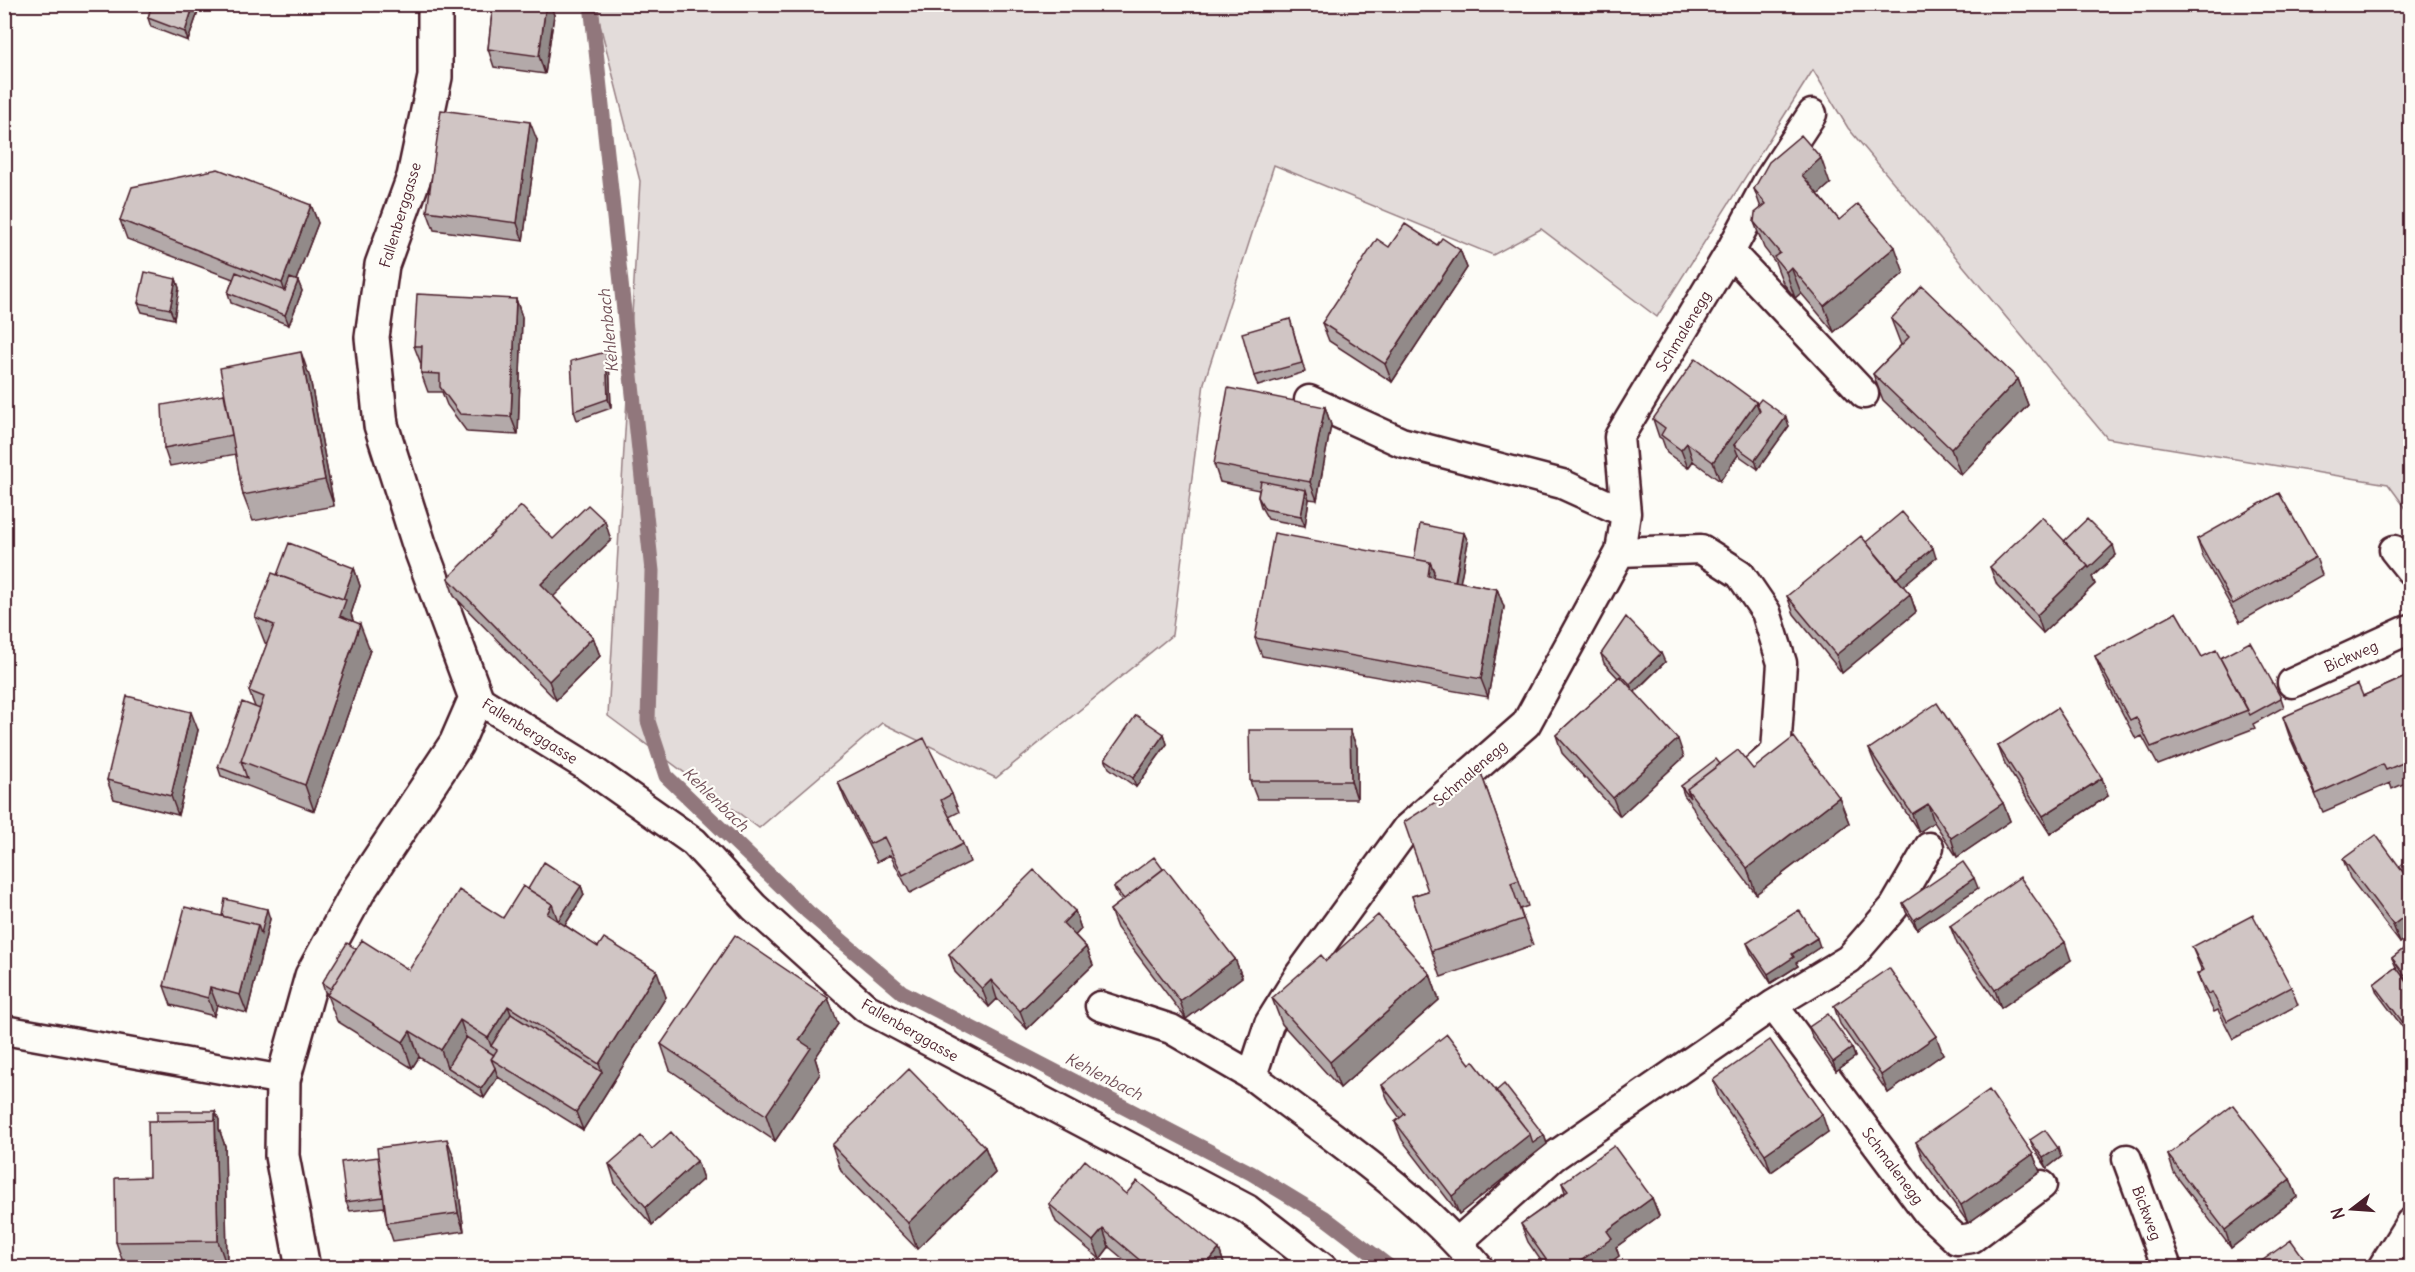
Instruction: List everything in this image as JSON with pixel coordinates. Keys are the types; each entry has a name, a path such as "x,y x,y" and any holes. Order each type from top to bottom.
{"street":[{"name":"Fallenberggasse","path":"303,1268 282,1156 283,1080 312,976 359,890 456,744 476,698 419,544 381,425 372,337 382,265 414,177 435,77 435,4"}],"lane":[{"name":"Schmalenegg","path":"1252,1076 1269,1024 1300,974 1406,829 1526,724 1620,552 1626,513 1619,437 1730,252 1768,181 1812,114"},
{"path":"1730,252 1864,394"},
{"path":"1309,400 1401,442 1562,484 1626,513"},
{"path":"1620,552 1701,549 1740,574 1766,612 1782,663 1776,752 1748,776"},
{"name":"Bickweg","path":"2292,682 2410,629"},
{"name":"Fallenberggasse","path":"476,698 586,766 694,842 754,907 866,1008 1247,1209 1323,1268"},
{"path":"1458,1242 1553,1157 1773,1005 1849,959 1894,907 1929,847"},
{"name":"Schmalenegg","path":"1773,1005 1927,1212 1957,1240 1972,1238 2042,1185"},
{"path":"1100,1006 1171,1029 1252,1076 1391,1182 1458,1242 1479,1268"},
{"path":"4,1030 283,1080"},
{"name":"Bickweg","path":"2127,1159 2168,1268"},
{"path":"2382,1268 2410,1223"}],"shaded area":[{"path":"595,5 2410,5 2410,514 2388,484 2107,438 1848,128 1813,70 1657,317 1541,229 1493,255 1274,165 1204,383 1172,635 996,778 882,723 759,828 608,716 640,181"}],"building":[{"path":"152,4 194,4 185,32 148,18"},
{"path":"493,4 546,4 539,56 488,49"},
{"path":"441,110 530,122 517,223 427,211"},
{"path":"1801,135 1821,158 1802,175 1839,220 1858,204 1895,247 1824,306 1791,267 1786,272 1774,257 1780,253 1754,222 1755,213 1766,204 1754,189 1769,162"},
{"path":"218,169 311,205 282,283 120,220 132,187"},
{"path":"1405,224 1437,245 1442,238 1460,250 1385,364 1322,323 1377,239 1389,247"},
{"path":"145,272 176,279 170,309 138,303"},
{"path":"236,272 285,291 290,278 298,281 285,315 228,293"},
{"path":"1922,286 2018,379 1951,449 1873,374 1909,337 1891,319"},
{"path":"417,294 516,299 511,417 460,414 440,387 440,374 421,373 422,346 414,346"},
{"path":"1290,319 1302,363 1254,376 1242,333"},
{"path":"301,352 325,480 243,495 220,368"},
{"path":"606,352 608,399 574,411 571,361"},
{"path":"1696,358 1756,402 1713,462 1687,443 1681,450 1661,435 1665,428 1653,419"},
{"path":"1228,388 1325,407 1310,482 1214,464"},
{"path":"224,394 232,435 164,448 162,405"},
{"path":"1761,399 1786,417 1755,460 1734,445 1760,411 1757,404"},
{"path":"1261,481 1306,490 1301,516 1265,509 1258,497"},
{"path":"2279,493 2316,557 2233,604 2197,539"},
{"path":"588,505 605,521 541,584 593,637 549,681 448,578 521,506 553,539"},
{"path":"1902,512 1933,548 1896,579 1866,542"},
{"path":"2042,517 2088,566 2037,615 1990,567"},
{"path":"2087,519 2113,545 2089,568 2064,541"},
{"path":"1420,524 1464,533 1455,581 1433,577 1434,571 1430,562 1414,559"},
{"path":"1274,533 1430,562 1428,576 1497,589 1481,679 1255,638"},
{"path":"1861,536 1910,594 1836,655 1787,596"},
{"path":"289,543 354,568 343,599 277,575"},
{"path":"272,573 346,600 340,616 360,624 305,785 241,761 264,697 249,691 274,625 255,617"},
{"path":"2176,612 2202,657 2216,650 2248,710 2151,747 2136,717 2130,720 2095,656"},
{"path":"1626,617 1661,653 1630,684 1601,654"},
{"path":"2250,642 2281,698 2250,715 2220,658"},
{"path":"2410,675 2410,760 2386,770 2383,764 2316,794 2283,717 2358,684 2363,696"},
{"path":"1620,676 1678,739 1613,798 1556,735"},
{"path":"127,696 191,712 171,796 107,780"},
{"path":"242,702 260,709 241,761 247,778 218,767"},
{"path":"1937,703 2003,803 1951,838 1928,804 1912,814 1869,749"},
{"path":"2057,708 2102,778 2043,816 1998,746"},
{"path":"1136,715 1164,734 1133,778 1105,759"},
{"path":"1249,730 1350,730 1351,781 1250,781"},
{"path":"1794,737 1839,797 1747,868 1687,789 1738,750 1753,769"},
{"path":"924,738 952,794 941,800 963,844 903,875 884,837 870,844 838,782"},
{"path":"1716,759 1720,764 1687,789 1690,798 1681,786"},
{"path":"1481,773 1519,880 1511,883 1523,919 1431,951 1412,896 1428,891 1404,822"},
{"path":"2376,835 2410,881 2410,912 2393,925 2343,859"},
{"path":"1154,857 1163,869 1124,899 1114,887"},
{"path":"2410,858 2410,881 2399,867"},
{"path":"544,862 581,886 558,921 552,904 528,889"},
{"path":"1963,862 1974,878 1914,920 1903,903"},
{"path":"1165,868 1235,959 1180,1001 1110,910"},
{"path":"1034,870 1075,911 1063,923 1086,947 1020,1011 991,980 982,989 949,954"},
{"path":"2020,877 2065,942 1995,990 1950,926"},
{"path":"523,886 552,904 547,914 598,947 604,938 657,971 599,1064 508,1006 488,1038 460,1020 441,1050 410,1031 403,1042 327,995 362,940 409,970 459,890 503,918"},
{"path":"225,899 267,909 261,934 258,925 222,916"},
{"path":"185,907 258,925 240,995 210,987 208,998 164,986"},
{"path":"1799,910 1817,938 1792,954 1794,957 1768,974 1747,943"},
{"path":"1378,915 1430,974 1330,1062 1272,998 1321,955 1326,961"},
{"path":"2253,915 2291,987 2227,1021 2212,992 2208,994 2197,974 2204,970 2192,947"},
{"path":"2410,930 2410,942 2405,934"},
{"path":"735,935 828,998 799,1040 811,1048 766,1115 661,1044"},
{"path":"347,943 356,949 331,989 322,983"},
{"path":"2410,944 2410,982 2392,958"},
{"path":"2396,967 2410,986 2410,1032 2374,984"},
{"path":"1889,968 1936,1036 1881,1075 1834,1006"},
{"path":"511,1014 602,1072 576,1112 491,1059 497,1050 491,1046"},
{"path":"1828,1014 1852,1048 1833,1062 1809,1027"},
{"path":"1447,1034 1470,1064 1473,1061 1530,1134 1452,1196 1395,1122 1405,1114 1382,1085"},
{"path":"466,1037 494,1055 491,1059 495,1068 481,1089 447,1067"},
{"path":"1770,1040 1822,1114 1765,1154 1713,1080"},
{"path":"909,1069 985,1147 908,1223 832,1145"},
{"path":"1504,1084 1544,1135 1533,1143 1530,1134 1496,1091"},
{"path":"1989,1090 2033,1154 1961,1205 1916,1142"},
{"path":"2233,1105 2290,1179 2225,1230 2168,1155"},
{"path":"157,1111 215,1111 215,1120 157,1121"},
{"path":"215,1120 218,1241 116,1242 115,1178 149,1177 148,1121"},
{"path":"2045,1130 2058,1148 2043,1158 2030,1140"},
{"path":"671,1132 697,1161 646,1207 609,1164 641,1136 652,1149"},
{"path":"447,1139 458,1213 387,1223 377,1148"},
{"path":"1614,1146 1652,1198 1607,1231 1612,1238 1571,1268 1552,1268 1521,1224 1568,1191 1562,1183"},
{"path":"378,1157 383,1197 346,1202 341,1162"},
{"path":"1085,1160 1126,1194 1137,1181 1219,1249 1204,1268 1149,1268 1103,1229 1093,1241 1049,1204"},
{"path":"2291,1240 2311,1268 2252,1268"}],"waterway":[{"name":"Kehlenbach","path":"591,4 652,571 648,721 666,776 808,912 902,992 1251,1173 1325,1218 1391,1268"}]}
